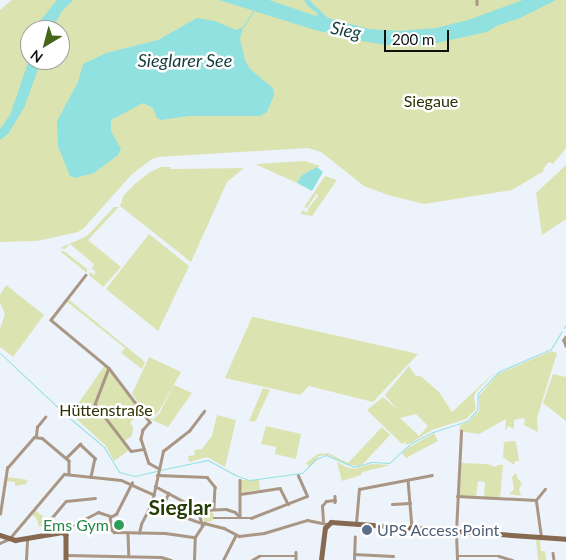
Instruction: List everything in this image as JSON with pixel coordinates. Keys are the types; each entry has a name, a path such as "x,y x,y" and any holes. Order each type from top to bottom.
{"street":[{"path":"86,275 50,320 109,368 150,422 141,435 149,463 157,472 207,477 215,487 214,509"},
{"path":"565,338 566,346"},
{"path":"109,368 95,404 130,451 144,449"},
{"path":"139,533 154,495 157,472 164,450 189,431 204,411"},
{"path":"36,436 36,427 46,416"},
{"path":"461,431 457,496 457,558 499,556 512,560"},
{"path":"36,436 44,439 66,459 70,464 69,474"},
{"path":"0,514 7,468 32,438 36,436"},
{"path":"66,459 80,444 95,458 91,478"},
{"path":"8,540 60,477 69,474 120,480 154,495"},
{"path":"356,524 360,489 432,475"},
{"path":"214,518 251,518 307,496 298,476"},
{"path":"240,480 240,517"},
{"path":"408,480 412,528"},
{"path":"110,517 116,514 132,484"},
{"path":"155,486 200,510 231,510 240,517"},
{"path":"240,494 280,488 288,504"},
{"path":"542,538 536,500 545,489"},
{"path":"169,493 164,504 185,517 201,523 210,523 236,535 264,533 304,521 566,540"},
{"path":"457,496 536,500"},
{"path":"51,534 48,521 66,501 95,498"},
{"path":"321,560 325,523 322,506 326,501 335,499"},
{"path":"392,504 410,503"},
{"path":"194,560 195,537 201,523 200,510"},
{"path":"171,560 161,557 136,559 128,556 66,558 65,533 69,527 93,512 105,513 110,517 113,532 195,537"},
{"path":"128,532 128,556"},
{"path":"0,543 8,540 65,533"},
{"path":"0,535 8,540"},
{"path":"223,560 236,535"},
{"path":"354,560 355,537"},
{"path":"26,560 27,540"},
{"path":"252,560 259,556 296,558 296,552"},
{"path":"553,553 554,560"},
{"path":"354,554 393,556"}],"green space":[{"name":"Siegaue","path":"12,0 566,0 566,148 553,164 549,162 543,169 544,171 512,190 424,204 388,195 364,186 321,152 308,148 158,157 152,159 132,174 84,228 78,232 37,241 0,242 0,10"},
{"path":"305,161 320,166 302,175 297,183 255,164"},
{"path":"566,165 566,219 542,235 536,193"},
{"path":"161,167 171,167 170,169 244,168 227,182 191,262 120,206 124,195 136,183 150,172"},
{"path":"325,176 337,180 312,216 301,214 302,210 308,213 308,209 318,196 317,193 307,208 304,207"},
{"path":"114,207 119,207 88,240 121,267 103,287 89,275 90,272 94,275 96,272 92,269 94,264 70,244 65,249 60,248 87,236"},
{"path":"149,234 189,266 158,331 106,289"},
{"path":"60,251 64,251 87,269 87,273"},
{"path":"6,285 44,315 13,357 0,347 0,329 5,314 0,303 0,295"},
{"path":"68,299 145,362 142,369 121,353 125,348 66,301"},
{"path":"252,317 418,354 373,402 309,386 300,395 225,378"},
{"path":"551,351 557,353 537,418 538,432 524,425 525,419 522,418 514,420 514,429 508,426 505,431 506,419 479,434 459,431 460,425 469,421 479,411 479,396 498,374"},
{"path":"149,357 181,372 159,411 151,420 132,394"},
{"name":"Hüttenstraße","path":"105,365 142,413 130,422 133,427 132,436 123,442 129,450 114,461 106,446 71,414"},
{"path":"409,366 415,375 422,377 439,392 452,412 496,371 476,392 474,397 476,409 466,419 432,430 407,445 405,442 402,444 367,410 383,397 397,409 385,395","holes":["416,414 428,426 419,436 400,418"]},
{"path":"553,374 566,377 566,421 543,403"},
{"path":"174,385 192,393 168,427 152,420 159,414"},
{"path":"263,388 270,390 255,422 249,421"},
{"path":"217,415 236,420 225,467 207,457 189,462 188,456 195,455 194,450 202,449 212,436"},
{"path":"266,426 301,434 296,459 275,454 276,447 261,444"},
{"path":"382,427 390,435 361,466 347,465 329,455 319,456 309,467 306,463 318,454 328,453 348,463"},
{"path":"434,433 438,441 406,458 402,453 406,449"},
{"path":"504,442 516,442 519,461 515,461 514,465 503,457"},
{"path":"337,462 355,469 371,464 391,465 362,472 361,475 342,481"},
{"path":"461,463 487,464 496,467 497,465 503,465 500,498 484,497 485,482 478,481 476,497 459,496"},
{"path":"516,473 522,483 519,489 521,496 509,494 514,489 512,477"},
{"path":"7,477 28,480 26,484 15,486 15,482 6,481"},
{"path":"240,480 259,480 260,490 242,492"},
{"path":"35,510 45,518 47,524 39,527 37,519 31,514"},
{"path":"208,510 214,516 208,522 202,516"},
{"path":"536,540 540,540 541,551 545,551 546,560 538,560"}],"water":[{"path":"57,0 73,0 62,11 57,20 41,20"},
{"name":"Sieg","path":"219,0 269,0 316,16 318,14 304,0 309,0 328,18 369,29 399,31 436,28 468,20 523,0 556,0 520,18 496,26 487,32 432,44 386,45 315,30"},
{"name":"Sieglarer See","path":"197,18 215,21 236,30 243,27 240,39 245,60 250,69 273,88 274,95 267,112 260,116 189,116 161,120 157,118 153,108 143,103 111,120 111,131 121,149 118,155 94,173 75,178 70,176 58,146 57,121 78,82 83,64 106,53 158,40"},
{"path":"26,70 38,70 24,108 8,134 0,140 0,129 10,115"},
{"path":"317,167 323,172 312,191 297,183 302,175"}],"waterway":[{"path":"243,27 253,11"},
{"path":"564,328 566,324"},
{"path":"160,470 208,460 235,475 249,480 302,473 316,459 326,455 354,467 372,462 389,463 411,443 433,432 467,421 477,410 478,393 498,372 551,349 562,331"},
{"path":"0,353 66,415 104,447 119,472 135,476 157,471"}],"place":[{"name":"Ems Gym","path":"119,525"},
{"name":"UPS Access Point","path":"367,530"}],"district":[{"name":"Sieglar","path":"180,507"}]}
